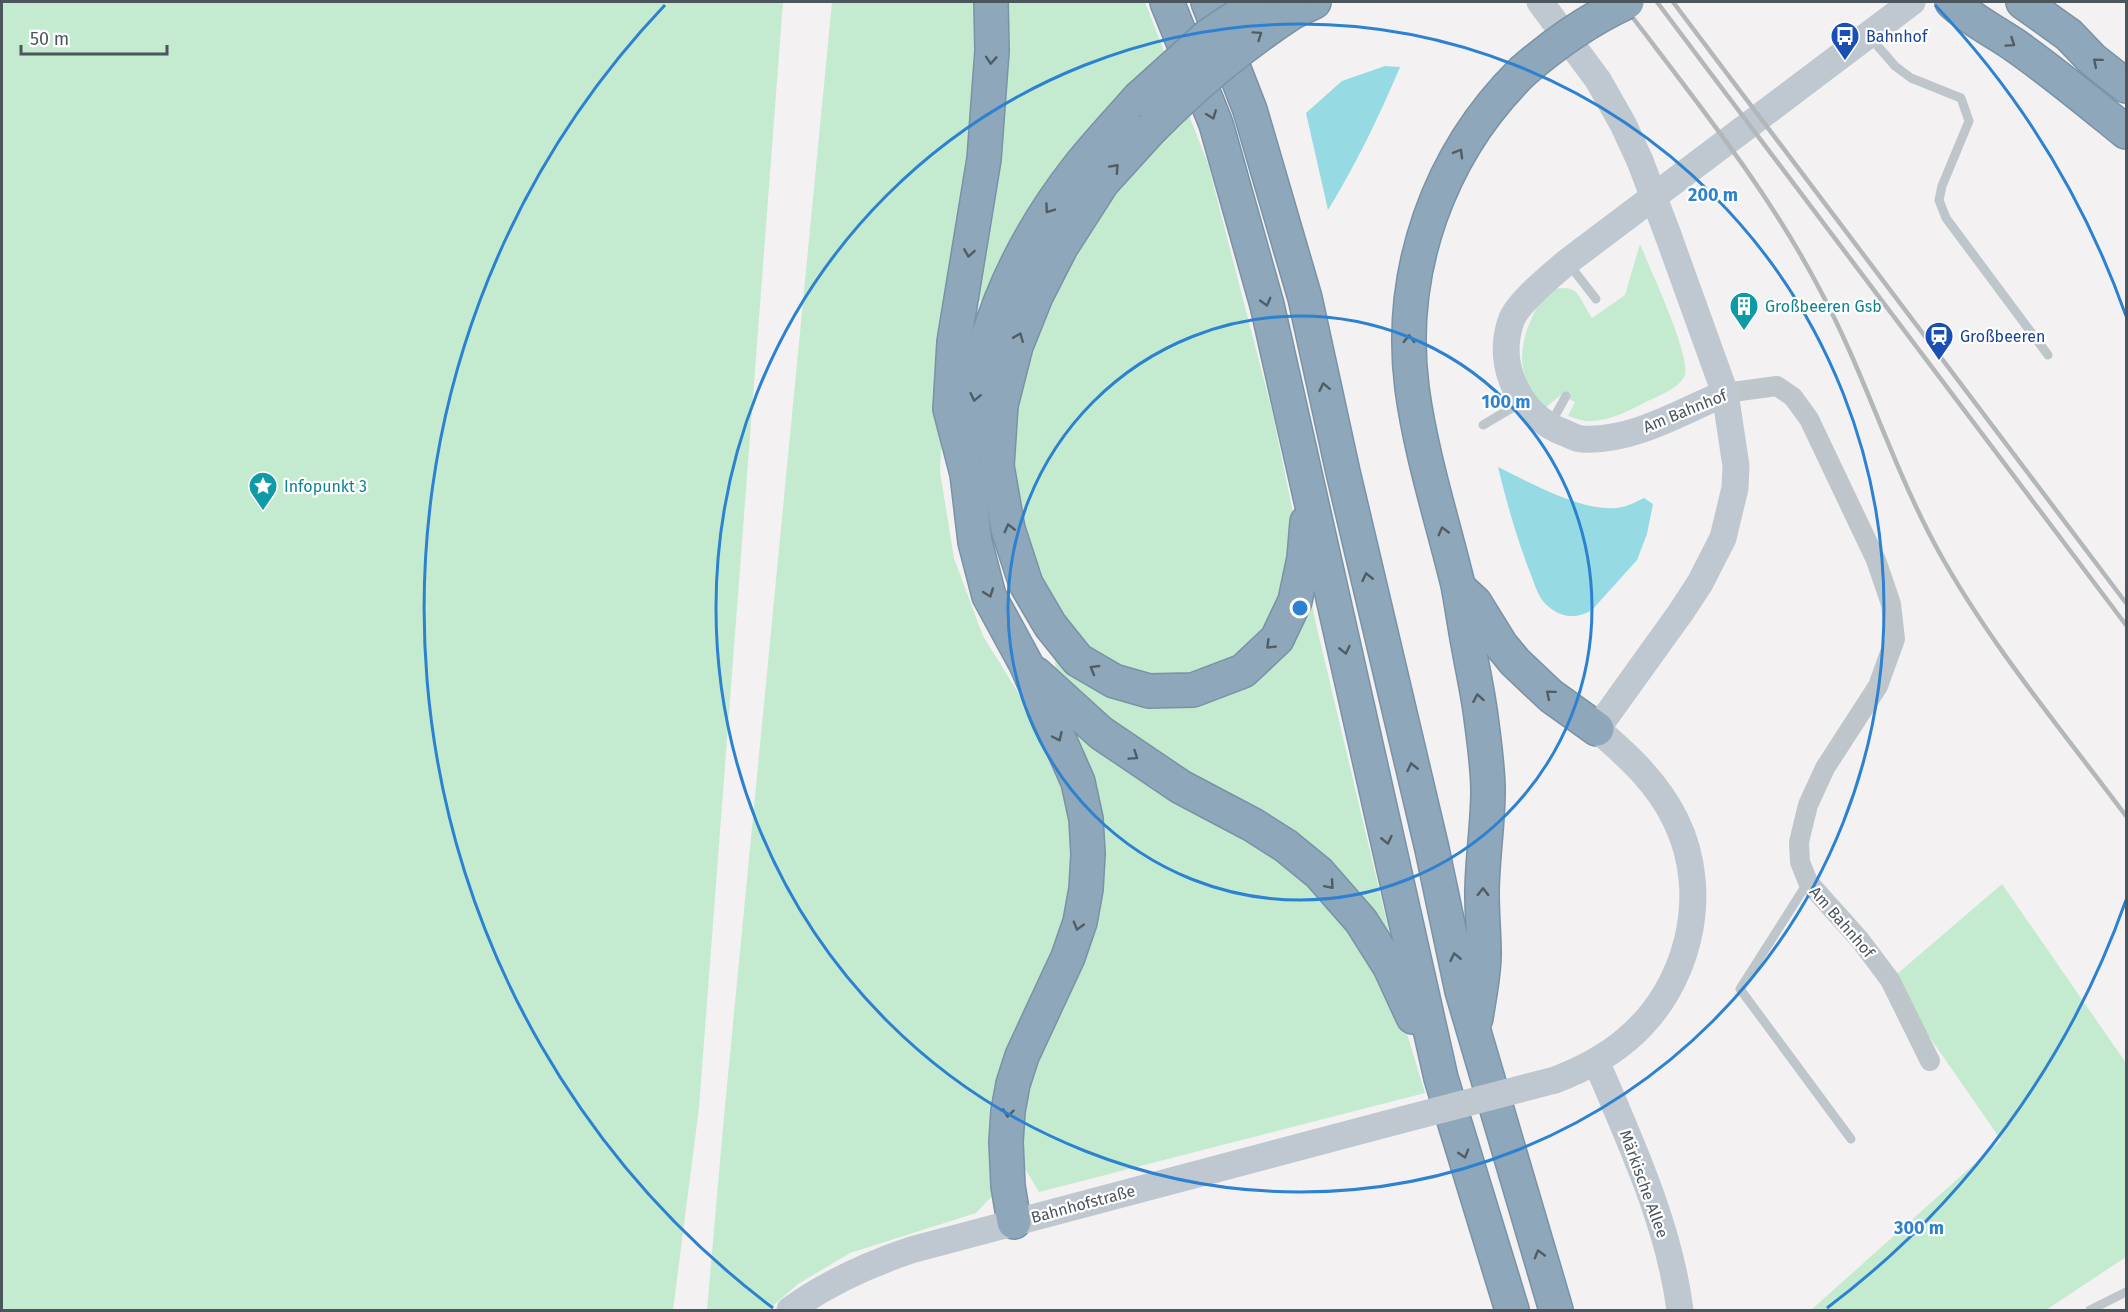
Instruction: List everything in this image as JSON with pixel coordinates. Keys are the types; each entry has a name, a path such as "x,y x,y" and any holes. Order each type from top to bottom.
{"highway":[{"path":"991,2 992,51 984,159 954,342 950,409 967,474 975,542 989,596 1026,664 1077,782 1086,819 1088,854 1086,889 1080,922 1068,957 1022,1056 1013,1084 1006,1142 1008,1186 1014,1222"},
{"path":"1167,2 1216,124 1267,305 1441,1077 1512,1311"},
{"path":"1208,2 1250,110 1305,298 1343,472 1432,849 1462,991 1556,1311"},
{"path":"967,474 973,407 987,340 1009,281 1038,225 1079,167 1138,99 1208,36 1259,2"},
{"path":"1474,1034 1484,957 1482,893 1488,789 1480,716 1458,587 1433,495 1412,386 1409,315 1413,280 1427,225 1444,181 1460,151 1490,108 1522,72 1570,34 1599,15 1627,2"},
{"path":"2023,2 2069,35 2092,59 2127,86"},
{"path":"1949,5 2013,44 2127,132"},
{"path":"1303,7 1256,37 1219,65 1151,129 1101,183 1066,238 1036,296 1016,345 1001,405 998,466 1008,529 1026,584 1050,625 1077,660 1114,681 1149,691 1193,690 1243,671 1277,639 1295,601 1305,558 1309,490"},
{"path":"1458,587 1475,603 1501,645 1515,662 1551,696 1597,729"},
{"path":"1026,664 1101,733 1181,787 1254,825 1286,846 1319,873 1361,921 1390,967 1441,1077"}],"main road":[{"path":"1540,2 1598,80 1623,124 1640,161 1725,393 1736,466 1735,488 1723,538 1700,583 1597,729"},
{"name":"Am Bahnhof","path":"1725,393 1624,436 1581,439 1549,427 1529,411 1522,402 1513,384 1506,352 1511,320 1532,293 1567,262 1912,2"},
{"name":"Bahnhofstraße","path":"790,1311 808,1297 841,1278 876,1262 911,1250 1555,1080 1596,1061 1627,1040 1642,1026 1670,986 1687,943 1692,918 1693,894 1685,843 1666,803 1643,770 1597,729"},
{"name":"Märkische Allee","path":"1596,1061 1658,1219 1673,1273 1680,1311"}],"street":[{"name":"Am Bahnhof","path":"1725,393 1777,386 1793,397 1809,418 1876,560 1892,604 1894,639 1878,686 1825,768 1808,805 1799,842 1800,862 1808,882 1860,940 1890,980 1930,1061"}],"lane":[{"path":"1867,35 1895,66 1911,78 1961,98 1969,121 1946,176 1939,200 1946,218 2048,356"},
{"path":"1567,262 1596,299"},
{"path":"1549,427 1566,396"},
{"path":"1483,425 1522,402"},
{"path":"1808,882 1740,989 1851,1139"},
{"path":"2090,1311 2127,1292"}],"green space":[{"path":"2,2 783,2 699,1108 673,1310 2,1310"},
{"path":"832,2 979,2 974,143 945,371 940,472 954,558 983,636 1027,707 1066,781 1075,858 1068,914 993,1195 976,1213 850,1253 798,1284 768,1310 707,1310 723,1127"},
{"path":"1000,2 1145,2 1208,164 1272,411 1316,624 1389,931 1377,964 1401,1014 1425,1093 1039,1192 1021,1162 1019,1134 1028,1075 1088,937 1055,663 1058,616 1017,523 1013,429 1033,326 976,299"},
{"path":"1640,244 1677,333 1685,368 1684,377 1681,382 1665,393 1611,418 1585,421 1568,416 1575,402 1561,395 1546,407 1534,394 1526,380 1522,351 1530,321 1546,291 1571,289 1576,292 1592,318 1625,295"},
{"path":"2002,884 2126,1063 2126,1257 2046,1310 1811,1310 2001,1140 1890,980"}],"water":[{"path":"1385,66 1400,67 1367,140 1328,210 1306,113 1342,81"},
{"path":"1498,467 1558,496 1592,506 1622,507 1644,498 1653,504 1647,534 1637,560 1592,610 1581,615 1564,615 1554,611 1543,600 1521,548"}],"railway":[{"path":"1621,2 1726,141 1798,250 1851,353 1922,520 1959,587 2028,687 2126,816"},
{"path":"1657,2 2126,625"},
{"path":"1673,2 2126,603"}],"place":[{"name":"Bahnhof","path":"1845,62"},
{"name":"Großbeeren Gsb","path":"1744,332"},
{"name":"Großbeeren","path":"1939,362"},
{"name":"Infopunkt 3","path":"263,512"}]}
